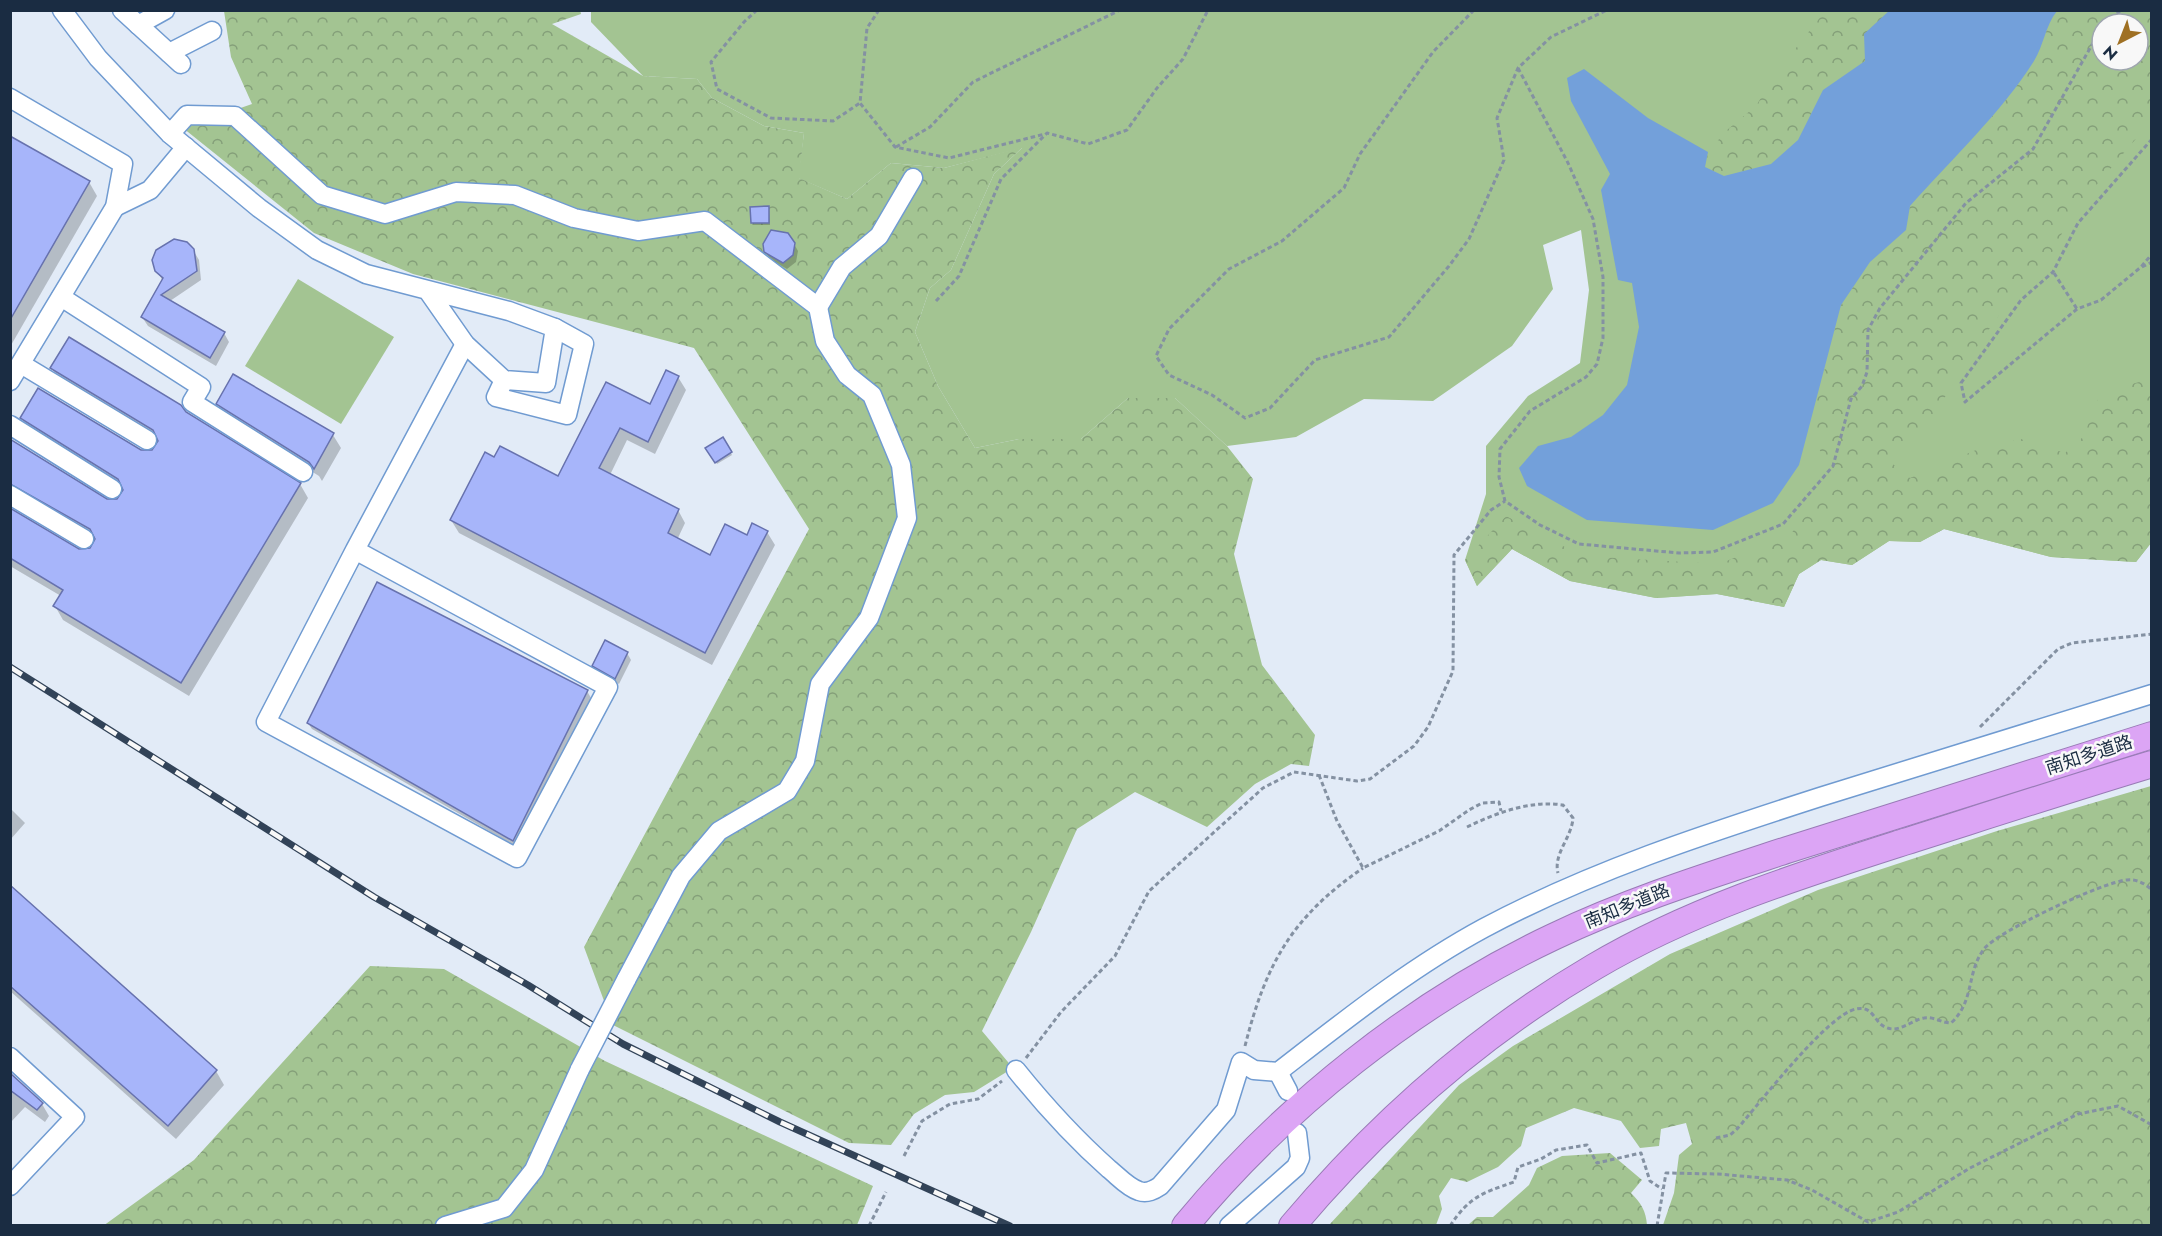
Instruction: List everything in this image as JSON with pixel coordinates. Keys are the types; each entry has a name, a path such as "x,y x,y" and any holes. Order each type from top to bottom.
{"highway":[{"name":"南知多道路","path":"1185,1226 1260,1143 1309,1098 1363,1055 1446,998 1551,938 1689,882 2151,735"},
{"name":"南知多道路","path":"1292,1226 1334,1175 1431,1082 1487,1038 1595,966 1715,908 1796,876 2151,764"}],"street":[{"path":"62,10 98,58 170,134 259,208 317,250 366,274 509,311 555,328 584,344 567,415 496,396 504,380"},
{"path":"122,10 175,58 212,31"},
{"path":"138,25 165,10"},
{"path":"10,98 123,164 115,207 10,381"},
{"path":"170,134 187,115 235,116 322,195 385,214 456,192 515,195 574,218 638,231 705,221 818,306 825,341 847,375 872,395 901,465 907,518 870,618 820,684 805,761 787,791 719,831 681,876 580,1070 534,1170 504,1208 445,1226"},
{"path":"115,207 150,190 186,147"},
{"path":"818,306 842,267 879,236 913,178"},
{"path":"428,291 465,344 504,380 546,383 555,328"},
{"path":"61,297 201,387 192,402 303,472"},
{"path":"355,550 608,687 518,858 266,722 355,550 465,344"},
{"path":"21,364 147,440"},
{"path":"10,425 112,489"},
{"path":"10,495 84,539"},
{"path":"1016,1070 1053,1116 1082,1145 1128,1185 1141,1192 1151,1191 1161,1186 1226,1110 1241,1062 1254,1070 1278,1072 1356,1011 1427,962 1482,929 1567,888 1697,836 2151,694"},
{"path":"10,1057 75,1117 10,1186"},
{"path":"1278,1072 1288,1091"},
{"path":"1228,1226 1296,1167 1300,1158 1297,1133"}],"path":[{"path":"757,10 711,62 717,89 771,118 833,121 860,103"},
{"path":"879,10 867,28 860,103 895,147 949,158 1047,133 1088,144 1127,130 1157,88 1183,59 1208,10"},
{"path":"895,147 930,127 973,82 1120,10"},
{"path":"1474,10 1433,52 1360,154 1344,188 1282,241 1229,269 1169,329 1156,356 1169,375 1212,395 1245,418 1270,408 1315,360 1389,337 1469,239 1504,160 1497,118 1518,68 1551,37 1607,10"},
{"path":"1518,68 1568,163 1593,219 1604,277 1603,338 1597,364 1586,377 1530,411 1500,449 1499,477 1505,501 1540,525 1579,544 1679,553 1713,552 1783,524 1833,466 1851,399 1862,386 1867,372 1868,330 1880,308 1966,203 2033,149 2090,48"},
{"path":"936,301 958,276 1001,179 1047,133"},
{"path":"2151,139 2078,223 2053,272 2021,300 1962,383 1965,402 2078,309 2101,300 2141,267 2151,254"},
{"path":"2141,267 2151,262"},
{"path":"2053,272 2078,309"},
{"path":"904,1156 922,1121 950,1104 978,1099 1016,1070 1060,1012 1115,956 1149,891 1263,788 1294,772 1357,780 1370,779 1414,746 1428,727 1453,671 1454,555 1491,510 1505,501"},
{"path":"1980,727 2058,649 2072,643 2151,634"},
{"path":"1319,775 1337,821 1363,868"},
{"path":"1241,1062 1264,988 1295,928 1323,897 1363,868 1439,831 1482,803 1499,802 1501,812"},
{"path":"1467,827 1501,812 1550,803 1568,809 1573,818 1572,829 1559,856 1557,868 1567,888"},
{"path":"1716,1138 1730,1135 1737,1129 1798,1059 1845,1013 1864,1008 1871,1011 1883,1027 1891,1029 1902,1028 1922,1018 1951,1023 1966,1005 1978,958 1985,947 1996,938 2067,902 2118,881 2137,880 2151,890"},
{"path":"1657,1226 1666,1173 1718,1174 1787,1180 1812,1190 1868,1222 1898,1212 1970,1168 2078,1114 2118,1106 2151,1125"},
{"path":"1450,1226 1461,1208 1478,1194 1514,1182 1518,1167 1541,1159 1556,1150 1587,1145 1597,1162 1641,1153 1650,1181 1662,1189"},
{"path":"869,1226 886,1192"}],"green space":[{"path":"580,10 581,14 552,24 643,76 697,79 712,98 764,126 804,133 799,178 847,199 891,163 944,168 1023,147 994,174 951,270 930,288 915,332 938,386 975,448 1019,439 1081,439 1128,398 1175,398 1227,446 1253,479 1234,554 1262,665 1315,735 1309,766 1291,764 1255,784 1207,827 1135,792 1077,829 1031,932 982,1031 1013,1068 974,1092 945,1095 914,1114 891,1145 849,1143 613,1025 584,947 809,529 694,348 413,274 314,233 183,128 252,104 231,57 224,11"},
{"path":"591,11 2151,11 2151,543 2136,562 2051,557 1944,529 1920,542 1889,541 1852,565 1821,560 1799,574 1784,607 1717,594 1656,598 1570,581 1512,549 1477,586 1465,560 1486,494 1486,446 1528,396 1580,363 1589,290 1581,230 1543,245 1553,289 1512,346 1433,401 1364,399 1296,437 1227,446 1175,398 1128,398 1081,439 1019,439 975,448 938,386 915,332 930,288 951,270 994,174 1022,148 944,168 891,163 847,199 798,178 804,133 764,126 712,98 697,79 643,76 591,22"},
{"path":"1825,11 1890,11 1865,34 1865,61 1823,90 1798,140 1771,164 1724,176 1705,167 1708,152 1727,130 1756,106 1774,76"},
{"path":"2057,11 2151,11 2151,121 2072,214 2044,268 2012,296 1957,376 1937,411 1893,464 1910,478 1976,450 2021,439 2065,453 2083,437 2101,392 2147,380 2152,399 2151,543 2136,562 2051,557 1944,529 1920,542 1889,541 1852,565 1821,560 1799,574 1784,607 1717,594 1656,598 1570,581 1512,549 1477,586 1465,560 1506,516 1582,556 1719,564 1789,536 1836,479 1809,431 1841,305 1870,262 1906,230 1910,206 2007,99 2034,61"},
{"path":"298,279 394,337 341,424 245,366"},
{"path":"2151,786 2151,1225 1663,1225 1674,1193 1679,1155 1692,1144 1686,1123 1661,1129 1659,1146 1640,1148 1621,1121 1574,1108 1526,1128 1521,1146 1498,1167 1467,1182 1451,1178 1439,1196 1442,1209 1436,1225 1329,1225 1459,1085 1513,1046 1670,954 1818,890 1997,831"},
{"path":"370,966 444,969 605,1061 873,1186 857,1225 103,1226 194,1160"},
{"path":"1610,1153 1642,1180 1631,1193 1642,1208 1647,1225 1468,1225 1477,1217 1493,1217 1529,1185 1537,1168 1562,1156"}],"water":[{"path":"1890,10 2057,11 2034,61 2021,80 2007,99 1910,206 1906,230 1870,262 1841,305 1799,465 1773,503 1713,530 1587,520 1527,486 1519,468 1538,446 1571,437 1603,415 1627,385 1639,327 1632,283 1618,280 1601,190 1610,174 1571,101 1567,78 1584,69 1648,118 1708,152 1705,167 1724,176 1771,164 1798,140 1823,90 1865,61 1864,34"}],"building":[{"path":"10,136 90,181 10,320"},
{"path":"769,206 769,223 751,223 750,207"},
{"path":"771,230 788,233 795,243 793,255 783,263 764,252 763,244"},
{"path":"174,239 187,242 194,249 197,271 161,295 225,332 210,358 141,317 163,278 155,271 152,260 156,250"},
{"path":"69,337 181,405 186,412 301,483 181,683 53,606 63,590 10,558 10,508 79,549 90,548 95,539 90,529 10,484 10,439 107,499 117,499 123,490 118,479 20,418 38,388 141,450 152,450 158,441 153,430 50,368"},
{"path":"666,370 679,376 648,442 620,428 599,468 679,509 668,533 710,555 725,524 747,535 752,523 768,531 705,653 450,520 485,452 494,457 500,446 558,476 606,382 650,404"},
{"path":"233,374 334,433 314,469 309,462 216,404"},
{"path":"723,437 732,452 715,463 705,448"},
{"path":"377,582 588,690 513,841 307,723"},
{"path":"605,640 628,652 615,679 592,666"},
{"path":"10,885 217,1070 168,1126 10,986"},
{"path":"10,1073 43,1103 37,1110 10,1090"}],"railway":[{"path":"10,667 374,897 528,985 623,1044 780,1122 1010,1226"}]}
